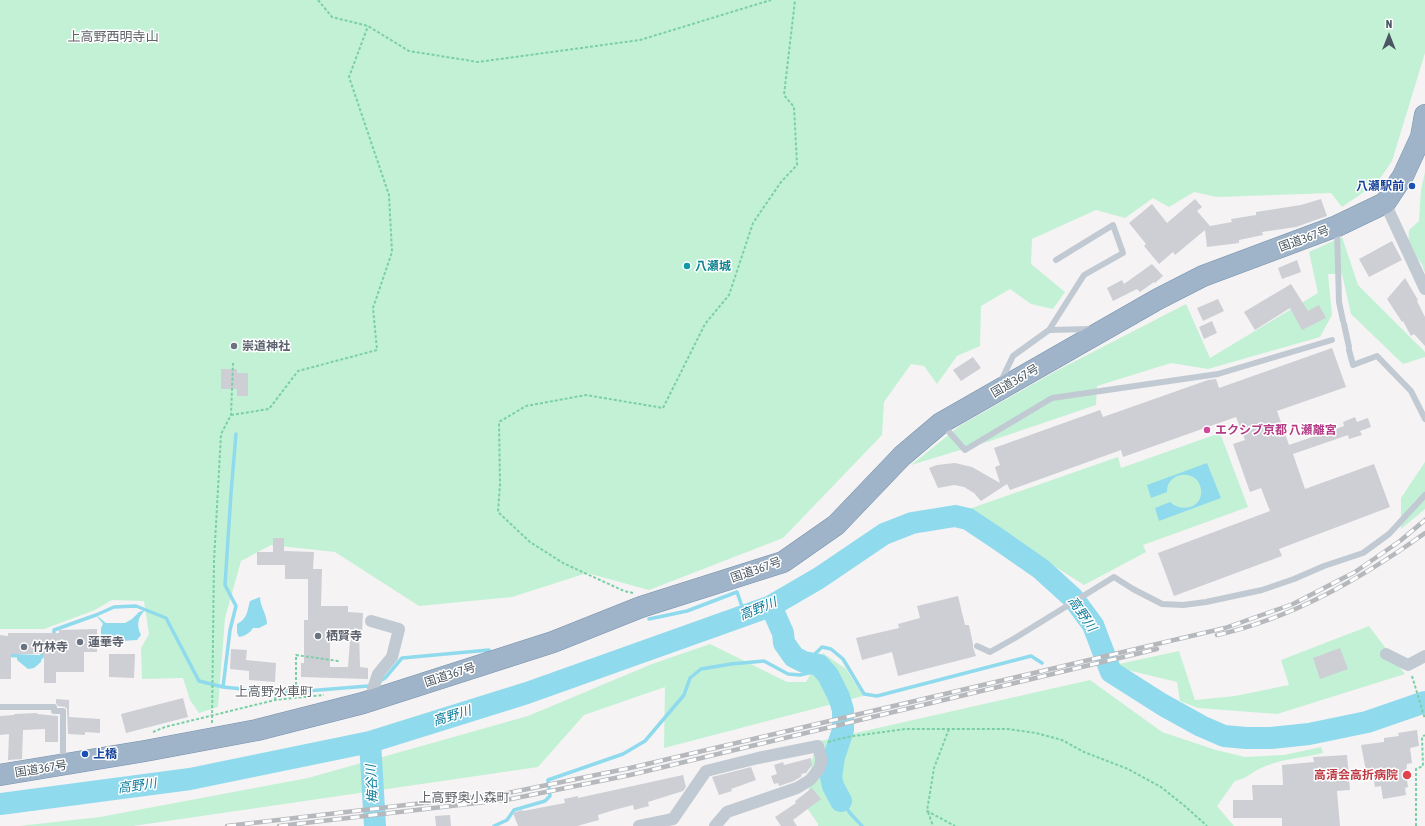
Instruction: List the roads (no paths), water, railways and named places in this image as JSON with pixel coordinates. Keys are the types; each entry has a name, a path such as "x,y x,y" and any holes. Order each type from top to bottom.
{"highway":[{"path":"1385,203 1403,176 1421,137 1425,115"},
{"name":"国道367号","path":"0,775 257,730 375,699 553,642 641,607 783,562 836,525 902,456 941,423 1158,299 1203,276 1337,226 1385,203"}],"street":[{"path":"1385,203 1425,289"},
{"path":"371,621 399,629 392,657 378,674 376,679 373,689 375,699"},
{"path":"1386,654 1408,665 1425,656"},
{"path":"643,826 673,819 706,772 758,758 818,746 821,757 820,763 818,769 810,780 797,788 727,812 721,824"}],"lane":[{"path":"996,392 1013,356 1049,330 1084,275 1123,253 1113,225 1056,260"},
{"path":"1337,226 1339,302 1353,364 1377,356 1411,391 1425,419"},
{"path":"1049,330 1107,328"},
{"path":"941,423 965,450 1052,398 1218,374 1346,336"},
{"path":"977,646 990,652 1114,577 1162,604 1183,605 1206,602 1262,590 1294,579 1324,566 1363,553 1389,534 1425,495"},
{"path":"0,707 54,707 54,710 63,711 63,765"}],"water":[{"path":"1207,463 1221,498 1159,521 1155,508 1170,502 1185,508 1195,505 1201,496 1199,483 1195,478 1189,475 1177,476 1168,485 1167,492 1151,498 1147,485"},
{"path":"260,597 267,624 259,628 253,628 247,634 239,637 237,633 237,624 245,617 250,601"},
{"path":"145,610 138,621 141,635 137,640 122,641 110,644 101,635 101,628 103,624 96,615 106,623 125,623 139,612"},
{"path":"17,656 42,657 41,662 34,668 28,669 17,660"}],"waterway":[{"path":"223,687 230,630 236,606 225,585 236,434"},
{"name":"高野川","path":"0,804 190,779 370,742 527,693 771,606 819,578 884,534 912,523 955,516 968,519 998,539 1041,569 1073,598 1093,625 1111,672 1163,705 1201,726 1224,736 1271,738 1309,734 1367,722 1425,702"},
{"path":"649,619 687,611 737,592 745,615"},
{"path":"54,637 54,630 114,607 136,606 166,618 199,681 223,687 282,693 370,685"},
{"path":"771,606 783,633 784,643 794,657 804,662 819,665 828,675 839,697 843,710 843,730 834,757 831,777 833,786 841,801"},
{"path":"494,826 507,820 514,810 545,801 550,796 548,780 623,754 645,741 684,695 690,678 701,669 764,661 788,674 800,675 812,672 815,654 822,647 831,649 843,659 864,694 877,696 1031,656 1042,663"},
{"path":"380,681 385,678 402,658 489,650"},
{"path":"0,655 42,657 42,654 46,653"},
{"name":"梅谷川","path":"370,742 375,826"},
{"path":"841,801 862,826"}],"railway":[{"path":"227,826 508,793 630,768 1225,628 1293,604 1355,572 1400,541 1425,520"},
{"path":"1217,635 1245,628 1300,607 1352,581 1377,566 1425,533"},
{"path":"279,826 511,799 630,775 1157,649"}],"place":[{"name":"八瀬駅前","path":"1412,186"},
{"name":"八瀬城","path":"687,266"},
{"name":"崇道神社","path":"234,346"},
{"name":"エクシブ京都 八瀬離宮","path":"1207,430"},
{"name":"栖賢寺","path":"318,636"},
{"name":"蓮華寺","path":"80,642"},
{"name":"竹林寺","path":"24,647"},
{"name":"上橋","path":"85,754"},
{"name":"高清会高折病院","path":"1407,775"}],"district":[{"name":"上高野西明寺山","path":"113,37"},
{"name":"上高野水車町","path":"274,692"},
{"name":"上高野奥小森町","path":"464,798"}]}
